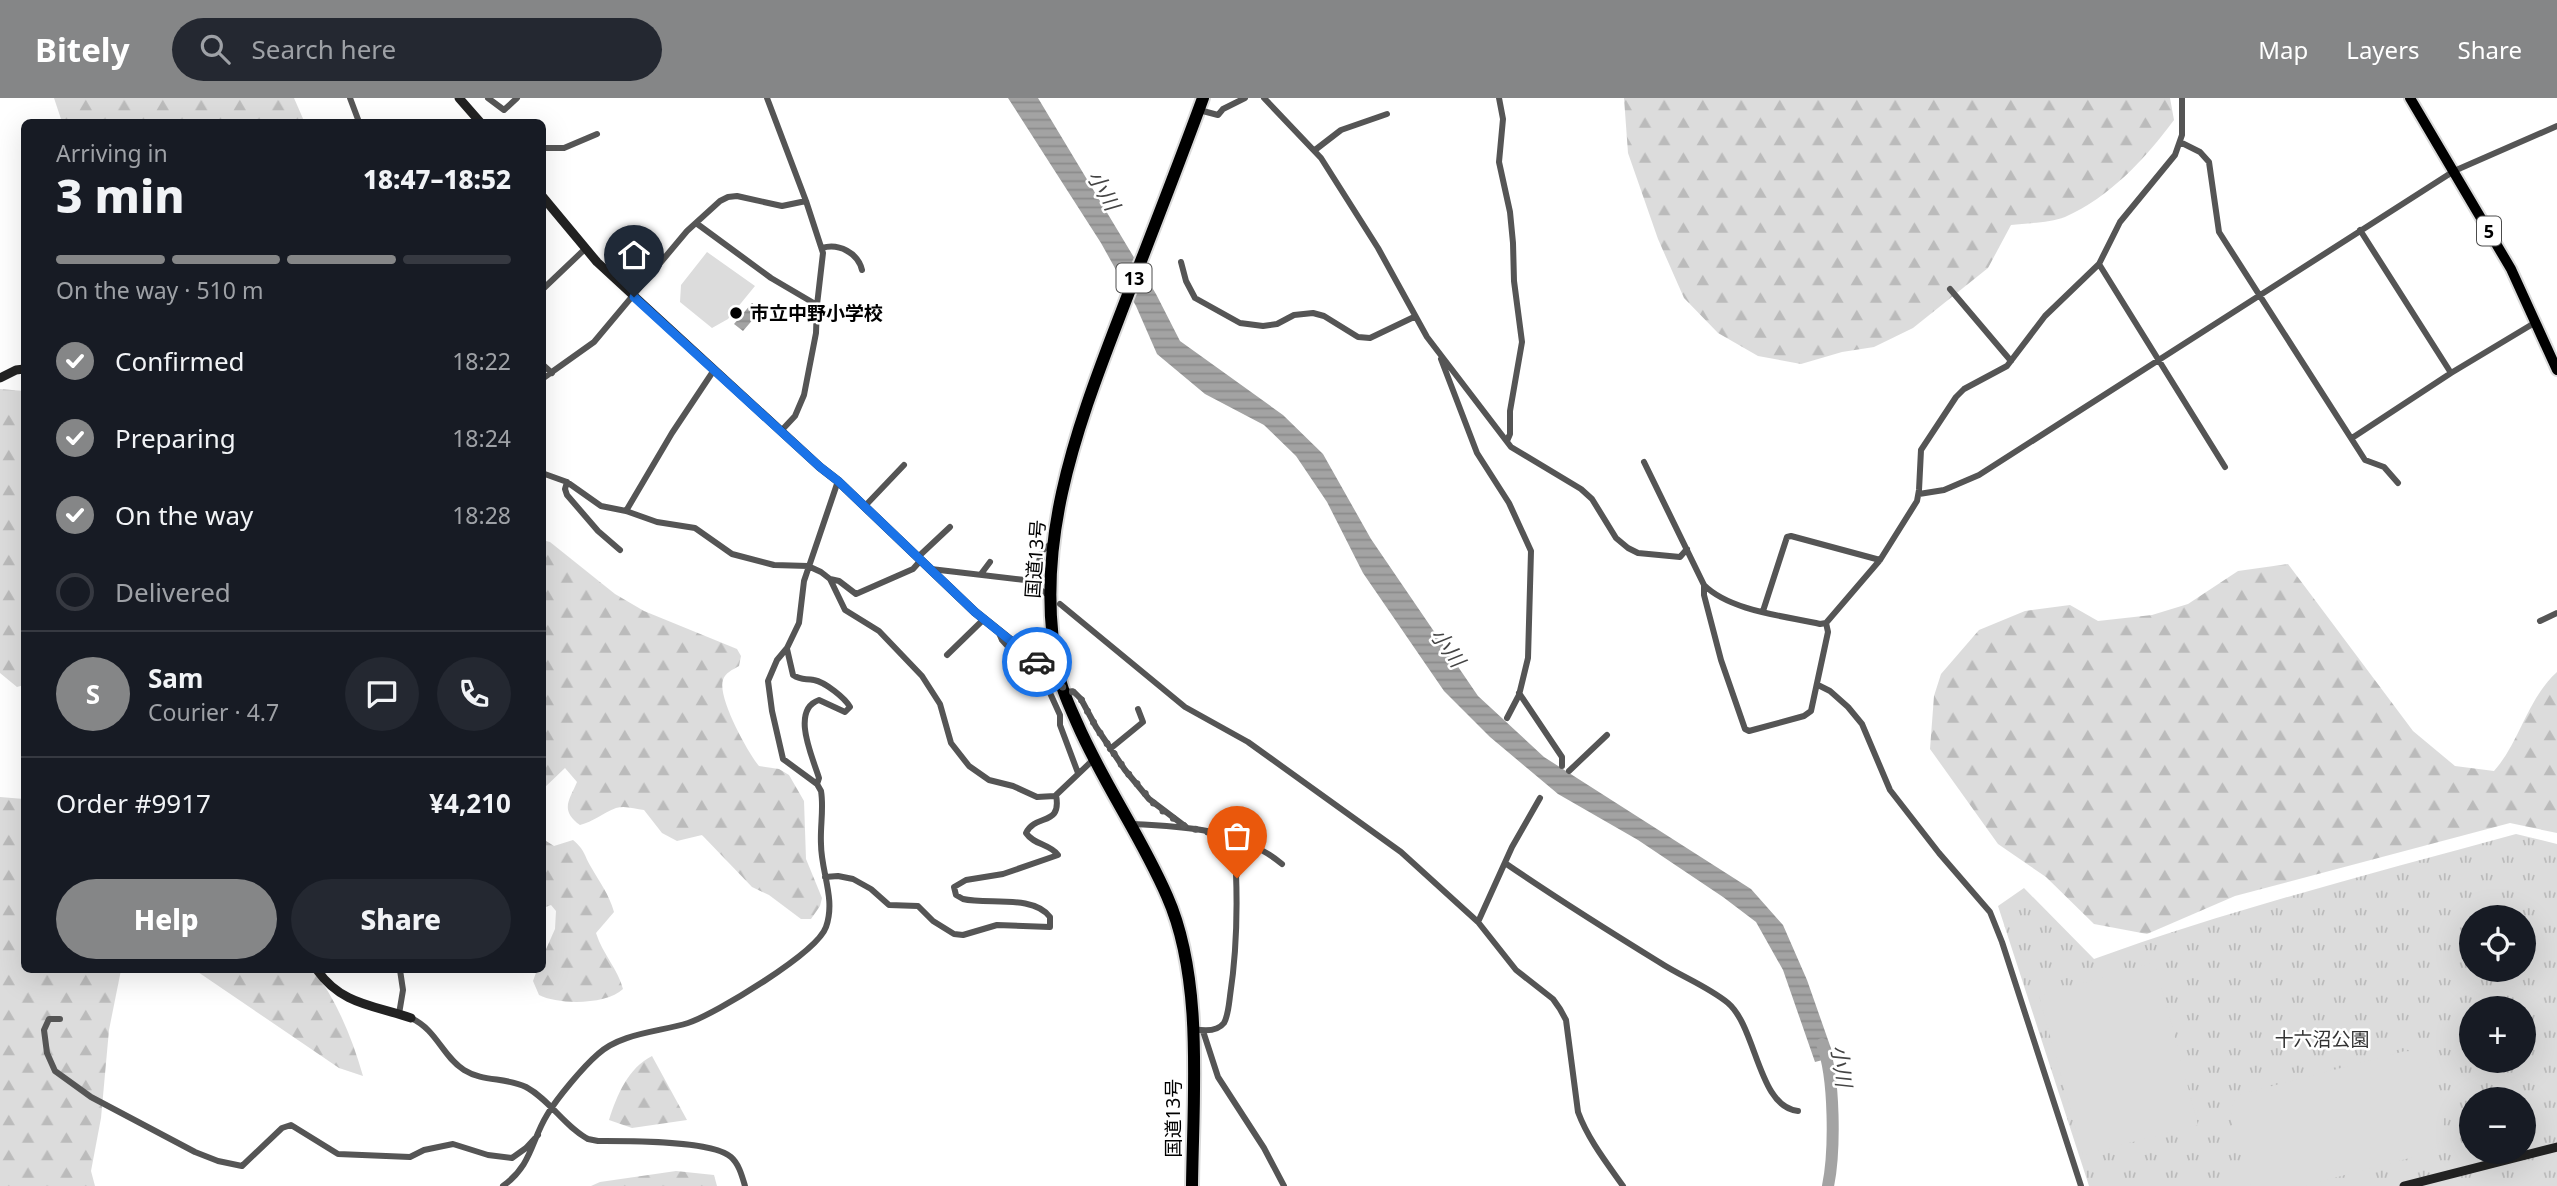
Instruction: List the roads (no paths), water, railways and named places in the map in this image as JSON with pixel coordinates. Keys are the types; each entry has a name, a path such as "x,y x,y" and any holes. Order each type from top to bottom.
{"highway":[{"name":"国道13号","path":"1192,1186 1198,1030 1182,940 1169,900 1131,824 1094,759 1064,691 1059,676 1050,590 1053,542 1066,471 1083,414 1201,104"}],"main road":[{"path":"459,98 477,119"},
{"name":"5","path":"2410,98 2511,269 2557,370"},
{"path":"546,201 586,248 634,297 838,481 983,618 1045,668 1059,676"},
{"path":"0,379 21,369"},
{"path":"319,973 326,983 345,998 411,1018"},
{"path":"2404,1186 2557,1147"}],"street":[{"path":"350,98 358,119"},
{"path":"488,98 504,110 517,98"},
{"path":"767,98 806,201 822,248 823,259 816,333 804,395 795,416 781,431"},
{"path":"1201,104 1216,115 1245,98"},
{"path":"1264,98 1315,150 1378,248 1413,317 1507,441 1528,458 1581,489 1592,499 1616,538 1628,548 1638,553 1680,557 1688,548"},
{"path":"1499,98 1503,119 1499,162 1514,243 1514,281 1522,342 1507,441"},
{"path":"1704,585 1713,594 1763,611 1820,624 1826,623 1880,559 1919,494 1921,450 1956,397 2011,362 2045,316 2099,264 2120,222 2175,155 2180,142 2182,98"},
{"path":"1315,150 1341,130 1387,114"},
{"path":"1919,494 1944,490 1979,475 2454,170 2557,126"},
{"path":"546,148 564,148 597,134"},
{"path":"2180,142 2200,152 2209,162 2219,232 2259,295 2365,460 2384,467 2398,483"},
{"path":"546,377 594,342 687,231 728,197 737,196 782,206 806,201"},
{"path":"696,223 771,278 817,305"},
{"path":"2360,230 2451,373"},
{"path":"822,248 831,246 848,251 860,262 862,270"},
{"path":"546,286 586,248"},
{"path":"1181,262 1186,281 1195,298 1240,323 1263,326 1277,324 1294,315 1313,313 1324,316 1358,337 1370,338 1413,317"},
{"path":"2099,264 2225,467"},
{"path":"1950,289 2011,362"},
{"path":"2352,438 2451,373 2536,322"},
{"path":"1442,357 1472,444 1509,503 1529,544 1530,644 1519,693 1507,718"},
{"path":"546,368 552,373"},
{"path":"626,510 714,370"},
{"path":"1644,462 1704,585 1714,636 1745,729 1754,730 1808,714 1818,685 1828,632 1826,623"},
{"path":"865,506 904,466"},
{"path":"546,474 567,482 601,506 626,510 657,522 695,528 726,551 743,558 774,565 808,566 830,579 839,581 856,594 913,569 950,527"},
{"path":"503,1186 519,1171 548,1114 567,1089 605,1049 621,1040 689,1023 714,1012 810,948 824,933 830,913 821,842 822,797 817,784 786,763 778,742 768,681 799,623 808,566 826,522 838,481"},
{"path":"567,482 567,495 598,531 620,550"},
{"path":"1763,611 1787,537 1880,559"},
{"path":"1032,584 1042,551 1053,542"},
{"path":"981,574 990,562"},
{"path":"931,569 1025,580 1045,593"},
{"path":"830,579 845,610 879,631 922,676 940,704 951,743 969,766 989,780 1013,786 1037,797 1056,795 1094,759"},
{"path":"1060,604 1185,707 1248,742 1401,852 1478,922 1516,970 1553,999 1566,1020 1578,1112 1590,1139 1623,1186"},
{"path":"2540,621 2557,612"},
{"path":"947,652 983,618"},
{"path":"999,631 1002,640 1050,693 1078,772"},
{"path":"787,649 793,675 803,681 817,680 845,700 850,707 845,712 819,700 807,709 805,728 819,778 817,784"},
{"path":"1818,685 1839,699 1862,724 1890,790 1990,912 2081,1186"},
{"path":"1064,691 1074,692 1081,699 1110,749 1149,799 1186,827"},
{"path":"1519,693 1562,757 1565,769 1607,735"},
{"path":"1110,749 1143,722 1138,709"},
{"path":"825,877 853,879 871,889 889,905 919,906 933,922 954,934 962,935 997,925 1049,928 1052,925 1051,920 1045,910 1014,902 963,900 956,895 954,887 966,880 1003,874 1056,856 1057,852 1034,843 1026,833 1033,825 1053,816 1057,811 1056,795"},
{"path":"1478,922 1540,798"},
{"path":"1131,824 1186,827 1234,838 1259,848 1282,864"},
{"path":"1234,838 1237,878 1234,973 1224,1023 1216,1028 1198,1030 1218,1077 1264,1148 1284,1186"},
{"path":"1506,863 1560,901 1712,991 1730,1005 1749,1037 1775,1100 1789,1110 1798,1111"},
{"path":"399,1014 403,990 400,973"},
{"path":"411,1018 424,1024 462,1069 481,1078 507,1081 525,1087 583,1136 591,1140 710,1146 731,1158 738,1166 746,1186"},
{"path":"60,1019 49,1019 44,1030 47,1053 55,1071 91,1097 195,1152 227,1164 242,1166 282,1128 291,1125 338,1154 366,1156 410,1157 424,1150 453,1144 488,1155 512,1158 540,1133"}],"waterway":[{"name":"小川","path":"1822,1044 1829,1075 1833,1114 1828,1186"}],"place":[{"name":"市立中野小学校","path":"736,313"}],"park label":[{"name":"十六沼公園","path":"2322,1039"}]}
